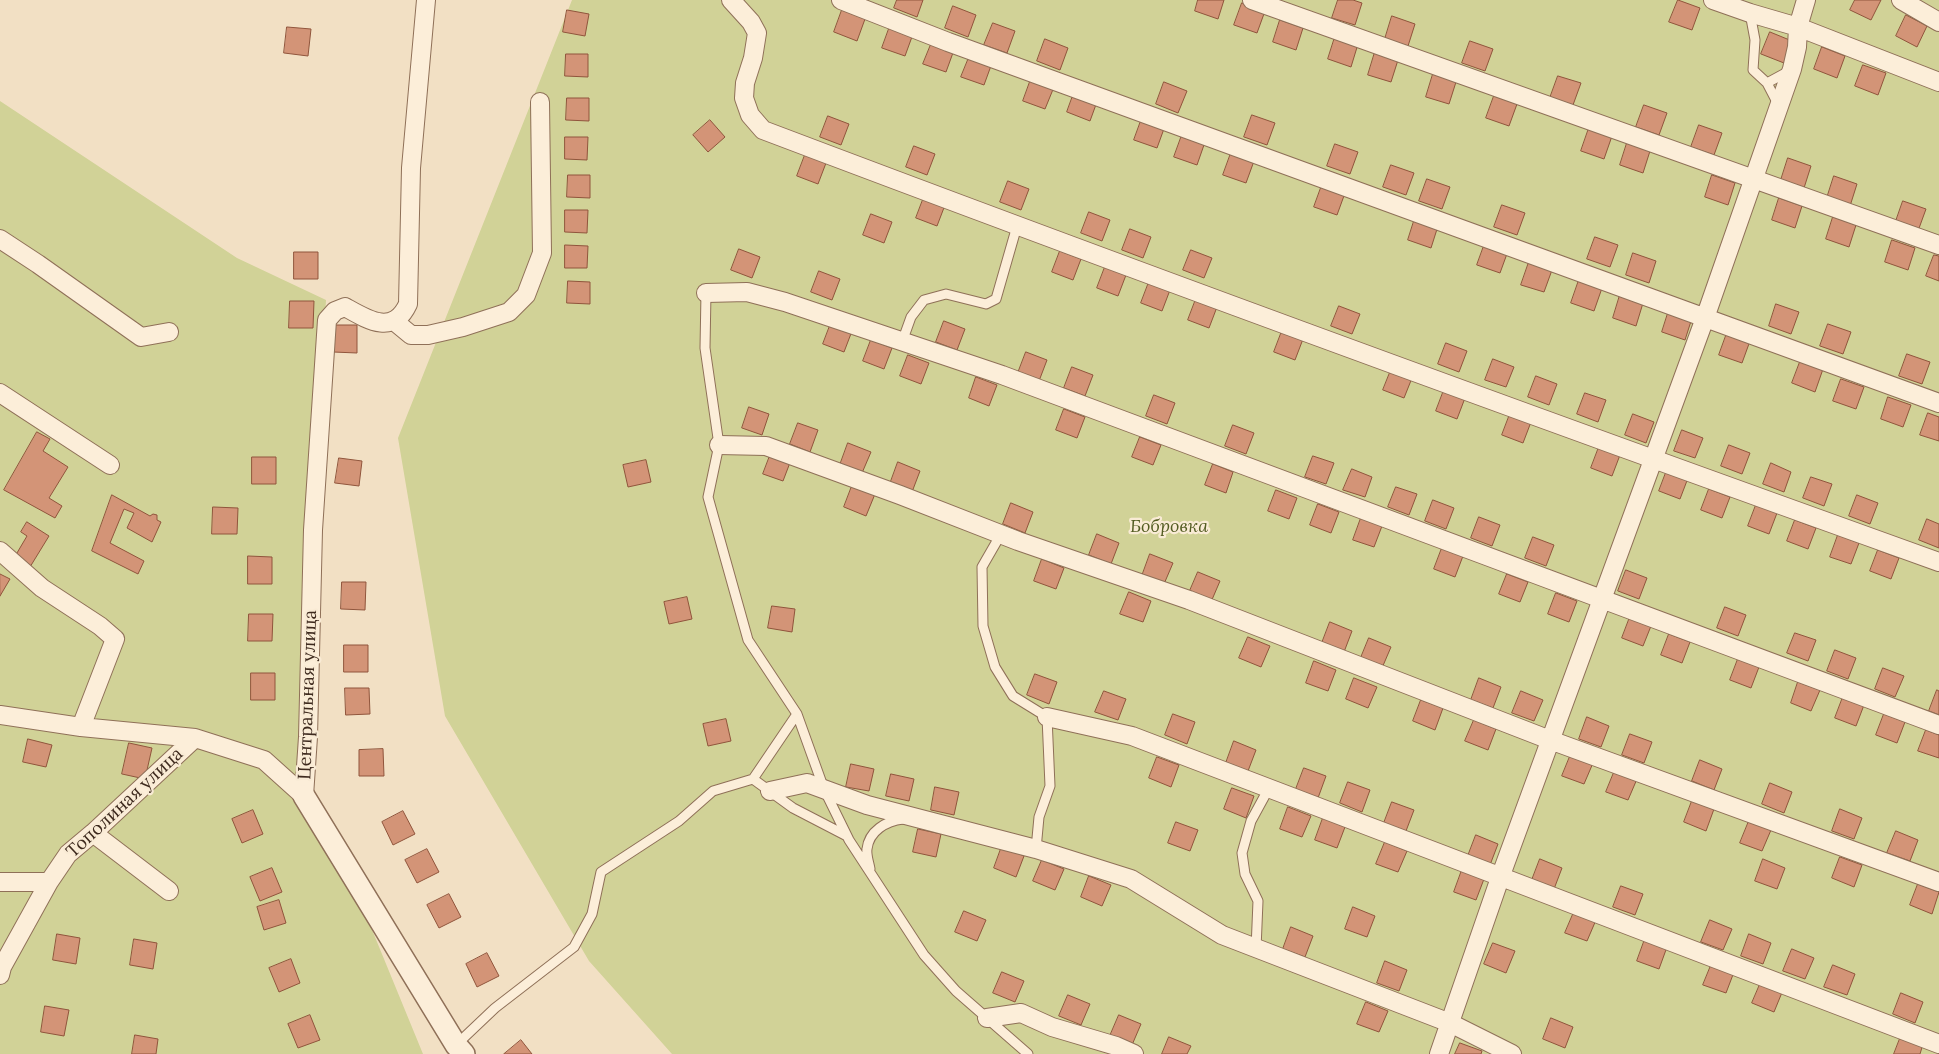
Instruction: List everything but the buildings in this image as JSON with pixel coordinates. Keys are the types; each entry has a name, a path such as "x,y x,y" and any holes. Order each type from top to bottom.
{"street":[{"path":"426,0 411,168 408,304 404,312 394,321 411,335 428,335 463,327 509,312 526,295 542,253 540,102"},
{"path":"730,0 752,22 757,33 753,58 745,83 744,98 750,115 763,130 1016,226 1653,460 1939,562"},
{"path":"842,0 948,42 1939,403"},
{"path":"1252,0 1939,245"},
{"path":"1713,0 1750,14 1798,27 1939,82"},
{"path":"1438,1054 1501,875 1705,318 1792,69 1797,47 1798,27 1806,0"},
{"path":"1900,0 1939,22"},
{"path":"0,240 38,264 141,337 169,332"},
{"path":"706,293 747,292 785,302 1002,375 1939,725"},
{"name":"Центральная улица","path":"394,321 384,323 367,319 345,308 335,311 326,320 313,530 308,737 304,796 460,1049"},
{"path":"0,393 110,465"},
{"path":"719,446 766,446 1001,534 1189,600 1550,740 1939,882"},
{"path":"0,551 42,588 100,626 115,639 81,727"},
{"path":"0,715 81,727 195,738 264,760 304,796"},
{"path":"1048,717 1132,736 1501,875 1939,1044"},
{"name":"Тополиная улица","path":"0,975 2,967 49,882 68,854 195,738"},
{"path":"770,791 807,783 867,805 1036,849 1131,879 1222,935 1450,1023 1512,1054"},
{"path":"93,833 169,891"},
{"path":"0,882 49,882"},
{"path":"987,1018 1021,1013 1052,1027 1116,1046 1134,1054"}],"lane":[{"path":"1750,14 1755,40 1753,70 1767,83 1779,106"},
{"path":"1767,83 1792,69"},
{"path":"902,342 910,317 924,300 946,294 986,304 996,299 1016,226"},
{"path":"706,293 705,348 719,446 708,497 748,640 797,714 824,789 847,836 924,955 956,991 1028,1054"},
{"path":"1001,534 982,567 983,626 994,668 1014,696 1048,717 1050,786 1039,817 1036,849"},
{"path":"460,1049 495,1008 574,947 592,914 601,872 678,820 714,792 753,779 797,714"},
{"path":"753,779 793,808 847,836"},
{"path":"1256,948 1258,902 1245,874 1242,853 1252,821 1269,788"},
{"path":"870,872 867,850 872,833 892,820 916,818"}],"green space":[{"name":"Бобровка","path":"572,0 1939,0 1939,1054 672,1054 589,961 445,716 398,438"},
{"path":"0,101 237,258 326,300 313,530 304,796 368,920 423,1054 0,1054"}]}
